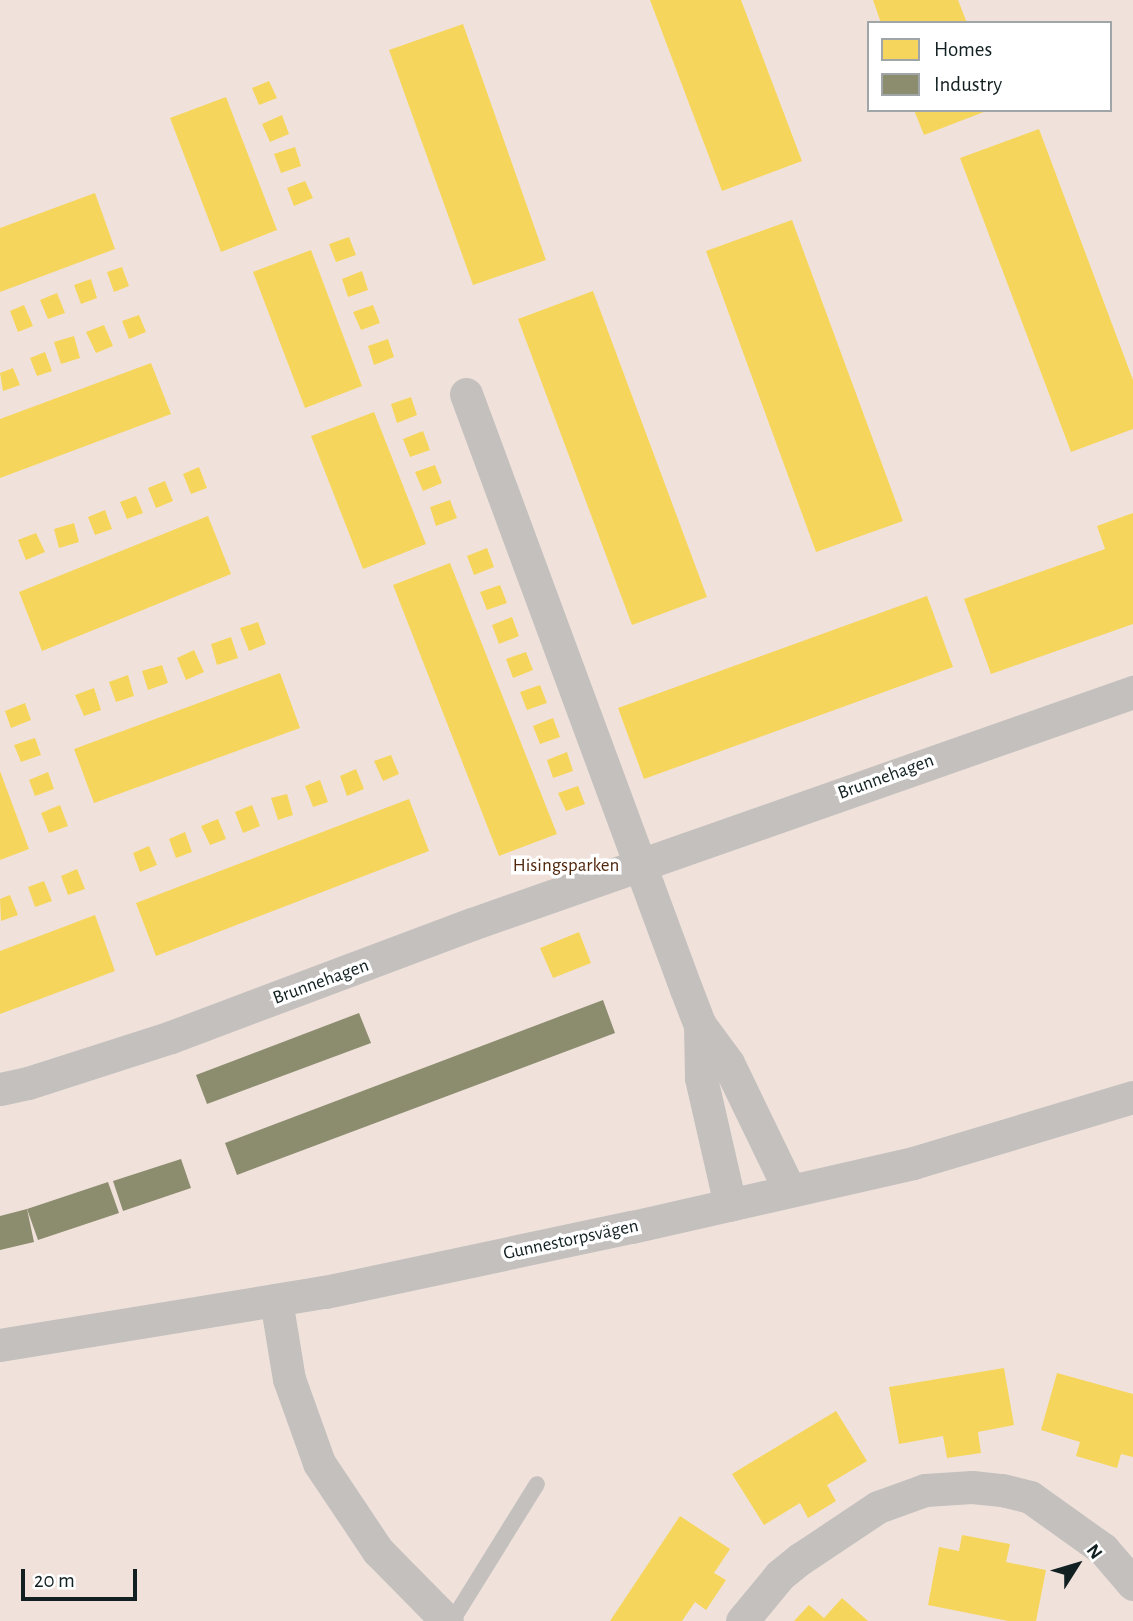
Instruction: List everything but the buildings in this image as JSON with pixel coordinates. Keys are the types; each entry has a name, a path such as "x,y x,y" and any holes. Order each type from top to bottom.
{"street":[{"path":"466,394 701,1024 728,1063 790,1191"},
{"name":"Brunnehagen","path":"0,1089 28,1083 171,1037 472,924 937,758 1018,734 1133,692"},
{"path":"701,1024 701,1078 730,1205"},
{"name":"Gunnestorpsvägen","path":"0,1345 276,1300 730,1205 913,1163 1133,1097"},
{"path":"276,1300 289,1379 318,1463 378,1551 449,1621"},
{"path":"742,1621 780,1574 800,1559 878,1507 925,1490 972,1487 1002,1490 1030,1497 1103,1549 1133,1584"}],"lane":[{"path":"449,1621 537,1484"}],"green space":[{"name":"Hisingsparken","path":"0,0 1133,0 1133,1621 0,1621"}]}
